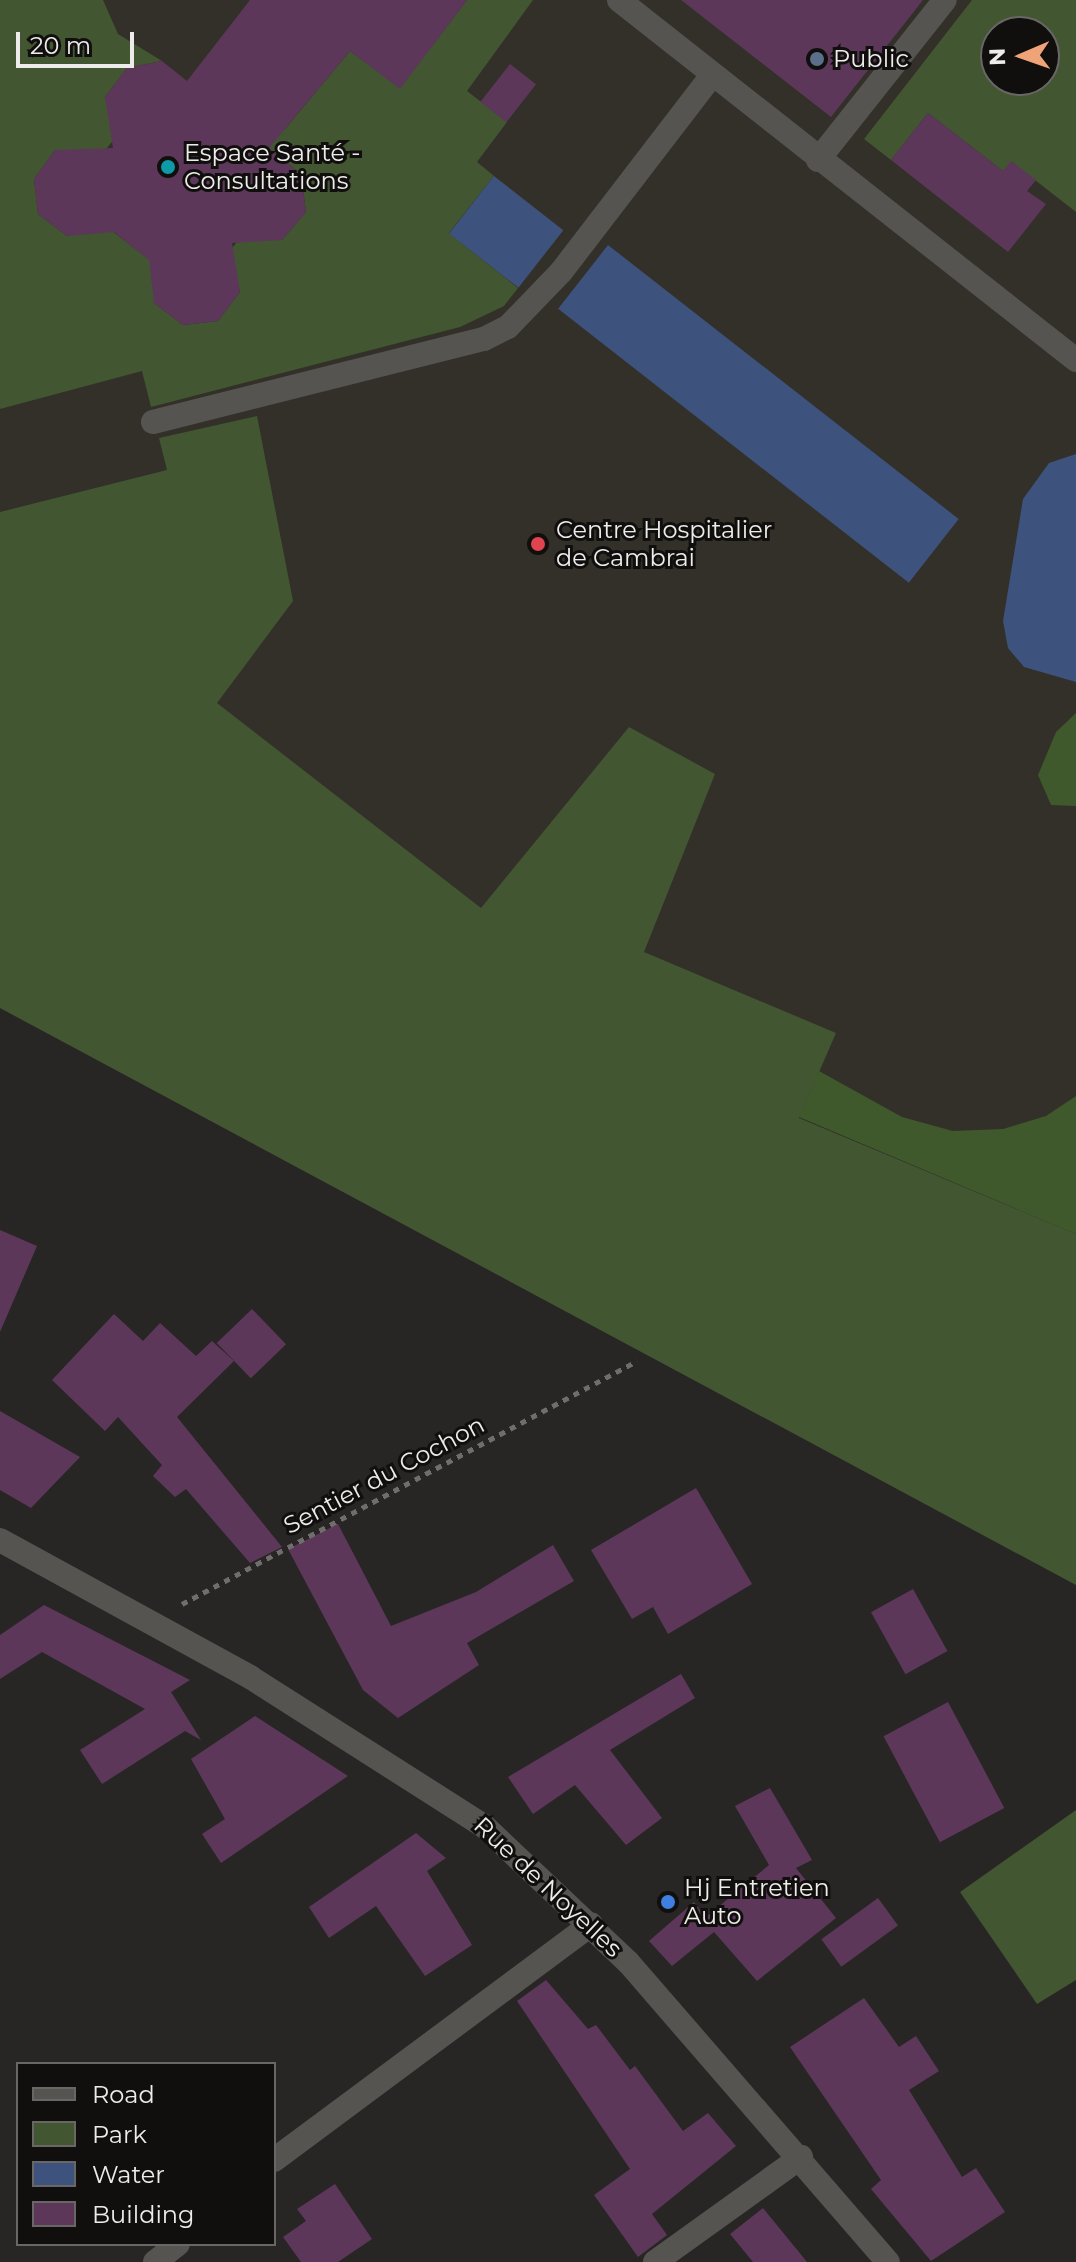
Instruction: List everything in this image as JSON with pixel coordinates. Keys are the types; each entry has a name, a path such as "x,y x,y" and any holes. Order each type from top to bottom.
{"street":[{"path":"619,0 818,160 1076,360"},
{"path":"818,160 945,0"},
{"path":"153,422 484,339 508,327 551,284 712,75"},
{"name":"Rue de Noyelles","path":"0,1540 149,1622 457,1806 591,1925 801,2157 888,2262"},
{"path":"276,2159 591,1925"},
{"path":"655,2262 801,2157"},
{"path":"155,2262 175,2246"}],"path":[{"name":"Sentier du Cochon","path":"149,1622 637,1361"}],"shaded area":[{"name":"Centre Hospitalier de Cambrai","path":"0,0 1076,0 1076,1585 0,1008"}],"green space":[{"path":"0,0 103,0 118,34 162,61 127,68 105,97 115,138 103,153 55,150 34,179 38,214 67,236 107,227 155,264 154,303 183,325 218,321 240,292 229,252 241,237 282,240 306,212 301,174 274,152 260,161 241,145 285,129 350,51 400,88 467,0 533,0 467,91 507,122 477,162 494,176 449,233 518,288 504,306 460,327 151,407 142,371 0,409"},
{"path":"972,0 1076,0 1076,212 1012,162 1003,171 928,113 891,160 864,139"},
{"path":"257,416 293,601 217,703 481,908 629,727 715,774 644,952 836,1033 799,1118 1076,1234 1076,1585 0,1008 0,512 167,470 159,438"},
{"path":"1076,713 1076,806 1051,805 1038,775 1056,732"},
{"path":"819,1071 902,1117 953,1131 1003,1129 1046,1116 1076,1096 1076,1234 799,1117"},
{"path":"1076,1810 1076,1980 1037,2004 960,1892"}],"water":[{"path":"494,176 563,230 518,288 449,234"},
{"path":"608,245 959,519 909,583 558,309"},
{"path":"1076,454 1076,682 1024,667 1008,648 1003,621 1023,499 1049,463"}],"building":[{"name":"Espace Santé - Consultations","path":"250,0 467,0 400,89 350,51 269,148 301,174 306,212 282,240 232,243 240,292 218,321 183,325 154,303 149,260 114,232 67,236 38,214 34,179 55,150 113,148 105,97 127,68 162,61 187,81"},
{"name":"Public","path":"681,0 923,0 831,117"},
{"path":"510,64 536,84 506,122 480,102"},
{"path":"928,113 1003,171 1011,161 1036,180 1027,191 1046,204 1008,252 891,160"},
{"path":"0,1230 37,1246 0,1332"},
{"path":"252,1309 286,1344 251,1378 217,1343"},
{"path":"114,1314 143,1341 160,1323 196,1356 212,1341 234,1361 177,1417 282,1547 250,1563 186,1489 175,1497 153,1476 162,1465 118,1417 105,1431 52,1380"},
{"path":"0,1411 80,1457 31,1508 0,1490"},
{"path":"696,1488 752,1584 668,1634 653,1607 632,1619 591,1550"},
{"path":"338,1524 391,1626 476,1592 553,1545 574,1581 467,1643 479,1665 398,1718 363,1690 288,1549"},
{"path":"913,1589 947,1651 905,1674 871,1612"},
{"path":"44,1605 190,1680 171,1692 201,1740 185,1731 102,1784 80,1750 145,1709 42,1652 0,1679 0,1635"},
{"path":"681,1674 695,1698 610,1750 662,1818 626,1845 575,1785 533,1814 508,1777"},
{"path":"948,1702 1004,1808 940,1842 884,1736"},
{"path":"255,1716 348,1776 221,1863 202,1834 225,1819 191,1759"},
{"path":"770,1788 812,1860 796,1868 836,1918 757,1981 714,1932 672,1966 649,1941 694,1902 706,1917 769,1865 735,1806"},
{"path":"416,1833 446,1858 427,1871 472,1945 425,1976 376,1906 329,1938 309,1907"},
{"path":"878,1898 898,1926 841,1967 821,1939"},
{"path":"546,1980 588,2029 596,2025 630,2070 635,2066 683,2131 708,2113 736,2146 652,2214 667,2235 638,2257 594,2195 630,2169 517,2001"},
{"path":"864,1998 899,2047 916,2036 939,2071 909,2090 962,2177 976,2168 1005,2212 931,2261 871,2189 881,2180 790,2047"},
{"path":"335,2184 372,2239 338,2262 301,2262 283,2237 306,2221 297,2209"},
{"path":"763,2208 807,2262 753,2262 730,2234"}],"place":[{"name":"Public","path":"817,59"},
{"name":"Espace Santé - Consultations","path":"168,167"},
{"name":"Centre Hospitalier de Cambrai","path":"538,544"},
{"name":"Hj Entretien Auto","path":"668,1902"}]}
